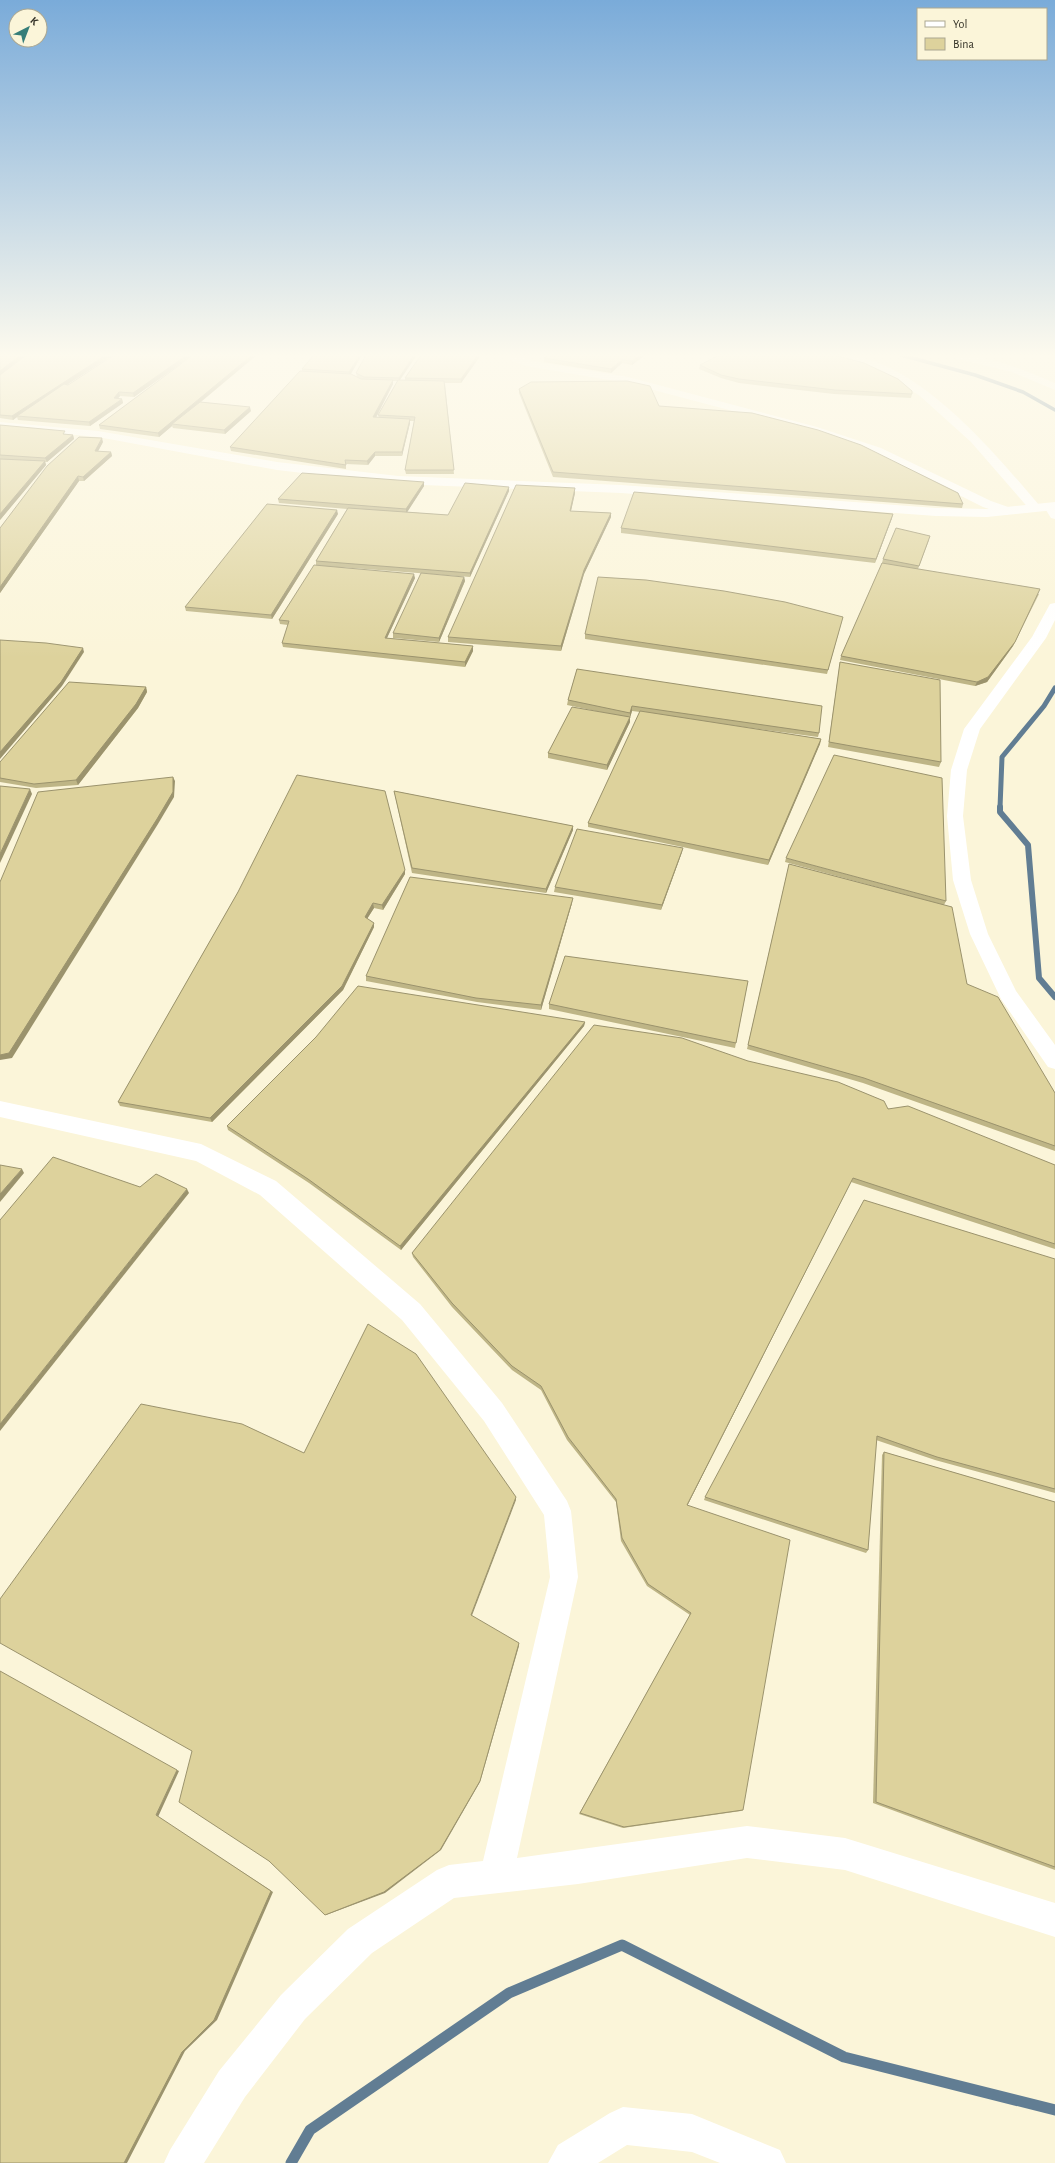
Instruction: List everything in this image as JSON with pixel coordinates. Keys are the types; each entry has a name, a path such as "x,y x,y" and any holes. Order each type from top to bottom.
{"street":[{"path":"221,456 277,466 398,480 621,488 936,512 987,513 1035,508 1053,509"},
{"path":"889,456 988,504 1007,511"},
{"path":"991,456 1035,508"},
{"path":"1055,607 1039,638 972,729 959,770 955,816 962,880 979,934 1008,994 1055,1061"},
{"path":"0,1110 200,1153 268,1188 410,1312 497,1418 557,1511 564,1577 496,1876"},
{"path":"183,2163 232,2084 293,2008 360,1941 449,1882 578,1867 747,1842 844,1854 1055,1920"},
{"path":"567,2163 571,2158 623,2126 692,2133 767,2163"}],"building":[{"path":"14,456 48,456 45,458"},
{"path":"58,456 107,456 83,477 78,476 0,587 0,528 47,466"},
{"path":"288,456 371,456 367,461 345,460 346,465"},
{"path":"408,456 452,456 454,470 405,470"},
{"path":"546,456 883,456 958,493 963,504 553,472"},
{"path":"0,459 45,461 0,514"},
{"path":"302,473 424,482 406,509 278,499"},
{"path":"465,483 509,487 470,573 316,561 348,508 448,515"},
{"path":"516,485 575,488 570,511 611,513 584,570 561,646 448,637"},
{"path":"634,492 893,514 876,559 621,528"},
{"path":"267,504 337,510 271,615 185,607"},
{"path":"896,528 930,536 919,566 883,559"},
{"path":"882,563 1040,589 1015,642 988,677 977,682 841,656"},
{"path":"314,565 414,574 385,638 473,646 465,662 282,643 289,621 279,620"},
{"path":"421,573 464,577 439,638 393,633"},
{"path":"598,577 646,580 724,591 785,602 843,617 828,670 585,634"},
{"path":"0,640 46,643 83,648 61,682 0,752"},
{"path":"840,662 940,680 941,762 829,742"},
{"path":"577,669 822,706 819,733 632,706 630,713 568,700"},
{"path":"69,682 146,687 136,704 76,780 34,784 0,778 0,762"},
{"path":"572,707 630,717 607,765 548,753"},
{"path":"640,711 821,739 769,860 588,823"},
{"path":"834,755 942,778 946,901 786,858"},
{"path":"297,775 385,791 405,870 382,905 373,903 365,917 374,923 342,986 210,1118 118,1102 238,892"},
{"path":"173,777 173,792 157,819 9,1053 0,1055 0,882 38,792"},
{"path":"0,786 30,789 0,854"},
{"path":"394,791 573,826 546,889 412,868"},
{"path":"577,829 683,848 662,905 555,887"},
{"path":"789,864 952,907 967,984 998,997 1055,1093 1055,1146 864,1078 748,1045"},
{"path":"410,877 573,898 541,1005 476,998 366,976"},
{"path":"565,956 748,981 736,1043 549,1004"},
{"path":"358,986 585,1022 400,1246 308,1179 227,1126 316,1037"},
{"path":"594,1025 682,1038 748,1061 838,1082 884,1101 888,1109 908,1106 1055,1165 1055,1244 853,1178 687,1505 790,1540 743,1810 624,1827 580,1813 691,1613 648,1584 622,1538 616,1499 568,1437 541,1386 512,1366 452,1303 412,1253"},
{"path":"53,1157 140,1187 156,1174 187,1189 0,1424 0,1220"},
{"path":"0,1165 22,1169 0,1194"},
{"path":"864,1200 1055,1259 1055,1489 937,1457 877,1436 868,1550 705,1497"},
{"path":"368,1324 416,1354 516,1497 471,1615 519,1643 480,1781 440,1850 384,1892 325,1915 269,1861 179,1802 192,1751 0,1643 0,1599 141,1404 242,1424 304,1453"},
{"path":"884,1452 1055,1502 1055,1867 876,1802"},
{"path":"0,1671 177,1770 156,1815 271,1891 214,2020 182,2052 124,2163 0,2163"}],"waterway":[{"path":"1000,808 1002,757 1044,706 1055,688"},
{"path":"1000,808 1000,812 1028,845 1039,978 1055,997"},
{"path":"291,2163 310,2130 509,1993 622,1945 844,2057 1055,2110"}]}
